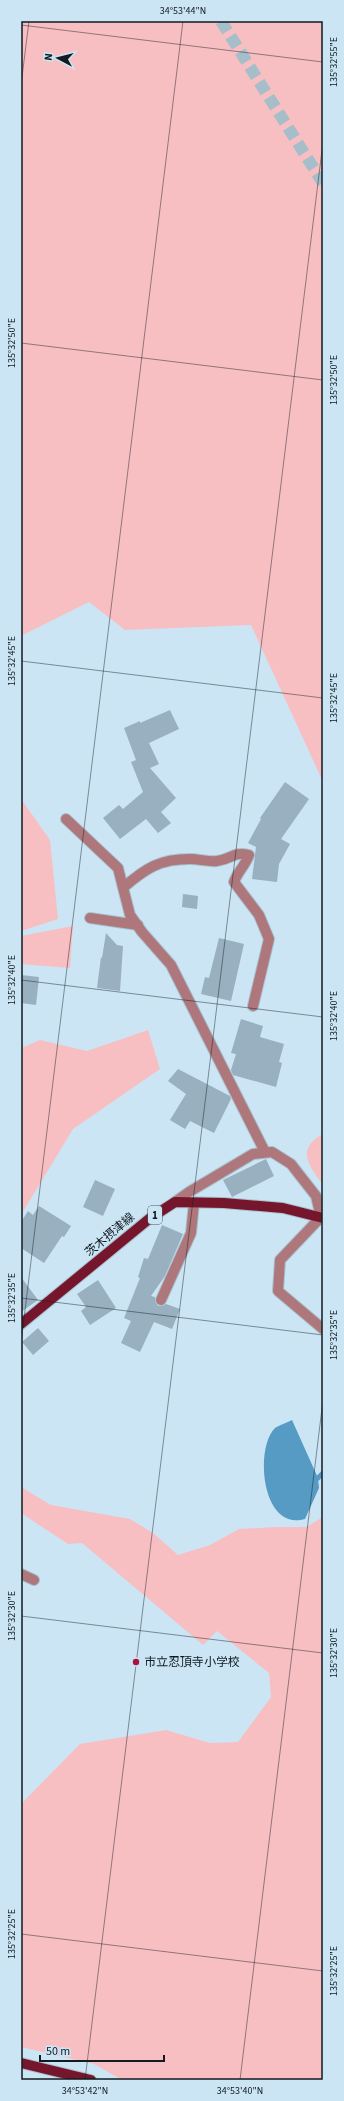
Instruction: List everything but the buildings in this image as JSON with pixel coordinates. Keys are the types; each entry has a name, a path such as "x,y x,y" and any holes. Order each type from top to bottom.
{"main road":[{"name":"1","path":"175,1202 283,1208 322,1217"},
{"name":"茨木摂津線","path":"21,1324 149,1219 175,1202"},
{"path":"21,2063 90,2080"}],"street":[{"path":"66,819 118,868 130,915 171,965 265,1152"},
{"path":"124,887 142,871 163,861 190,859 217,861 240,852 249,855 245,865 238,871 234,882 259,915 269,938 252,1006"},
{"path":"90,918 138,925"},
{"path":"175,1202 188,1192 253,1154 272,1152 291,1164 316,1196 322,1217 280,1260 278,1290 323,1330"},
{"path":"161,1300 191,1233 194,1203"},
{"path":"21,1574 34,1580"}],"shaded area":[{"path":"21,21 323,21 323,782 251,625 125,630 89,602 21,636"},
{"path":"21,799 50,840 58,919 21,931"},
{"path":"73,926 70,968 21,964 21,936"},
{"path":"148,1030 160,1069 73,1129 21,1215 21,1048 40,1040 87,1051"},
{"path":"323,1134 323,1185 309,1164 307,1152 309,1146 314,1140"},
{"path":"21,1487 51,1505 130,1519 153,1533 178,1555 210,1545 239,1529 306,1527 323,1517 323,2080 122,2080 94,2064 21,2047 21,1804 80,1744 166,1730 210,1743 238,1742 271,1697 269,1673 217,1631 203,1645 82,1543 68,1544 21,1513"}],"water":[{"path":"292,1420 318,1478 319,1488 305,1519 291,1520 279,1513 271,1501 266,1486 264,1469 268,1438 275,1428"}],"waterway":[{"path":"318,1478 323,1473"}],"tunnel":[{"path":"221,21 323,183"}],"place":[{"name":"市立忍頂寺小学校","path":"136,1662"}]}
